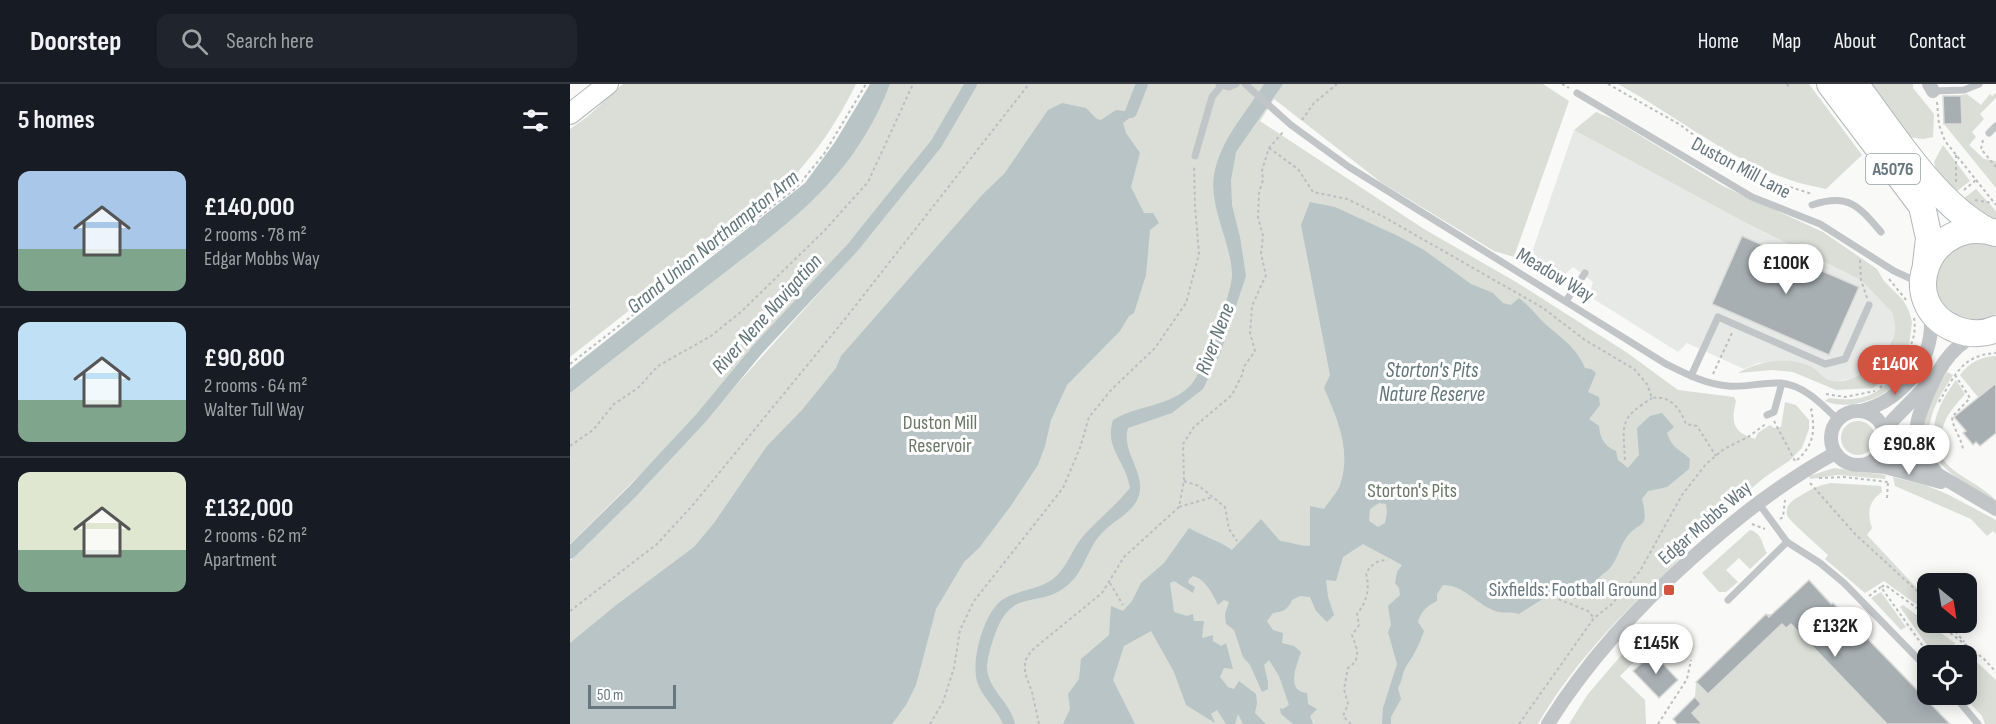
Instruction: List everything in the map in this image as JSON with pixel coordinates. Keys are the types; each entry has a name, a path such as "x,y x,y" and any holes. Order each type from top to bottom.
{"highway":[{"name":"A5076","path":"1830,84 1922,206 1929,238 1926,284"},
{"name":"A5076","path":"1855,84 1948,203 1969,221 1992,232"},
{"path":"1991,336 1962,332 1937,317 1926,284 1936,248 1950,236 1967,230 1992,232"}],"street":[{"path":"570,114 608,84"},
{"path":"1926,284 1932,323 1931,339 1920,365 1891,399 1881,405 1844,414 1831,433 1831,441 1835,453 1843,460 1861,465 1885,467 1955,485"},
{"path":"1937,474 1921,446 1917,428 1918,417 1935,377 1948,356 1967,339 1991,336"},
{"path":"1861,465 1877,457 1892,422 1935,377"},
{"path":"1861,411 1874,416 1883,427 1885,438 1898,451 1996,509"},
{"name":"Edgar Mobbs Way","path":"1548,724 1591,661 1653,593 1757,501 1790,478 1835,453"}],"lane":[{"path":"1195,156 1212,97 1220,85 1230,87 1236,84"},
{"name":"Meadow Way","path":"1246,84 1291,126 1385,190 1642,350 1691,376 1728,386 1782,383 1808,393 1838,420"},
{"path":"1933,89 1964,90 1979,84"},
{"name":"Duston Mill Lane","path":"1577,93 1743,192 1820,224 1910,280 1926,284"},
{"path":"1989,133 1996,126"},
{"path":"1812,204 1839,199 1853,203 1881,232"},
{"path":"1566,301 1585,273"},
{"path":"1691,376 1718,317 1826,364 1845,359 1869,305"},
{"path":"1767,415 1774,412 1782,383"},
{"path":"1757,501 1787,542 1828,569 1917,658"},
{"path":"1728,600 1787,542"},
{"path":"1962,705 1978,724"}],"path":[{"path":"570,364 796,188 824,154 866,84"},
{"path":"570,447 593,430 614,404 638,388 658,366 711,336 742,311 825,230 868,182 913,84"},
{"path":"570,610 657,544 692,506 845,320 1029,84"},
{"path":"1179,507 1184,481 1183,444 1194,426 1232,395 1243,373 1243,368 1255,351 1250,333 1252,306 1266,275 1262,254 1263,236 1258,217 1259,193 1263,180 1262,170 1269,148 1279,134 1301,121 1314,103 1337,84"},
{"path":"1608,84 1678,124 1714,150 1768,180 1812,193 1812,204"},
{"path":"1787,84 1790,89"},
{"path":"1933,89 1939,125 1945,141 1996,205"},
{"path":"1989,133 1983,140 1981,149 1996,167"},
{"path":"1269,148 1298,169 1313,192 1347,199 1383,217 1543,308 1585,340 1634,369 1647,384 1652,398"},
{"path":"1956,155 1956,186"},
{"path":"930,724 943,702 954,668 960,630 974,601 1063,488 1080,448 1089,417 1112,389 1155,348 1186,303 1199,254 1195,206 1195,156"},
{"path":"1862,251 1859,267 1869,305"},
{"path":"1713,374 1736,325"},
{"path":"1936,407 1955,375 1966,361 1982,354 1991,336"},
{"path":"1955,375 1970,398 1952,417 1954,432 1962,442 1963,450"},
{"path":"1625,460 1622,427 1633,411 1652,398 1659,397 1671,401 1680,410 1686,424 1697,426 1716,456"},
{"path":"1519,724 1594,618 1612,604 1640,571 1682,495 1706,464 1724,449 1748,437 1772,419 1796,461 1806,451 1813,438 1811,410"},
{"path":"1932,434 1933,415"},
{"path":"1802,485 1808,481 1833,477 1888,482 1887,498"},
{"path":"1184,481 1199,486 1225,507 1229,529 1237,541"},
{"path":"1808,481 1855,534 1917,591"},
{"path":"1783,517 1783,506 1788,495"},
{"path":"1039,724 1025,673 1025,661 1031,651 1102,593 1124,557 1179,507 1213,497"},
{"path":"1747,525 1757,525 1764,530"},
{"path":"1350,724 1343,716 1348,704 1344,689 1348,668 1355,663 1359,652 1352,635 1359,626 1358,614 1366,603 1369,583 1366,573 1380,560 1388,560"},
{"path":"1110,583 1123,605"},
{"path":"1860,601 1885,585 1917,608"},
{"path":"1881,587 1923,645"},
{"path":"1553,597 1588,611 1594,618"},
{"path":"1950,633 1966,645"},
{"path":"1957,633 1966,645"},
{"path":"1977,655 1996,672"},
{"path":"1658,724 1687,679 1691,660"}],"shaded area":[{"path":"1574,130 1746,223 1861,280 1894,313 1895,334 1883,354 1866,370 1852,378 1834,382 1823,378 1811,367 1787,361 1758,363 1744,369 1687,343 1678,352 1589,296 1593,282 1573,267 1564,275 1557,276 1529,261"}],"green space":[{"path":"623,84 856,84 820,144 773,197 570,357 570,129 587,117"},
{"path":"880,84 966,84 928,146 860,230 676,439 570,544 570,381 790,211"},
{"name":"Storton's Pits","path":"977,84 1543,84 1569,101 1514,257 1494,251 1382,183 1274,99 1260,121 1424,229 1516,282 1626,352 1678,390 1734,397 1736,401 1735,425 1747,436 1755,439 1758,433 1770,425 1774,428 1781,427 1785,402 1796,405 1809,420 1809,429 1802,448 1789,461 1765,477 1685,544 1685,554 1605,634 1569,677 1538,724 570,724 570,561 646,486 844,265 929,160"},
{"path":"1618,84 1809,84 1862,155 1826,189 1794,181 1767,171 1723,149"},
{"path":"1868,84 1913,84 1913,88 1934,114 1933,137 1923,139 1907,137"},
{"path":"1996,93 1996,98 1980,114 1984,119 1972,132 1976,137 1969,145 1984,159 1996,161 1996,188 1944,124 1962,124 1961,95 1967,94 1981,105 1990,94 1992,96"},
{"path":"1596,112 1613,119 1723,186 1823,232 1877,269 1884,281 1903,300 1912,322 1909,346 1889,374 1873,388 1836,390 1793,372 1772,370 1738,373 1755,365 1773,361 1792,361 1810,366 1829,380 1842,381 1851,378 1869,368 1890,344 1895,334 1893,313 1861,280 1746,223 1574,130"},
{"path":"1943,145 1970,181 1953,194 1936,171 1934,162"},
{"path":"1976,189 1996,211 1996,221 1959,202"},
{"path":"1986,241 1996,246 1996,314 1983,319 1959,316 1941,301 1935,278 1938,264 1953,246"},
{"path":"1996,356 1996,383 1978,397 1960,375 1976,361"},
{"path":"1909,359 1912,363 1900,380 1884,393 1868,401 1842,405 1825,401 1829,398 1856,399 1876,392 1892,379"},
{"path":"1947,372 1953,375 1934,409 1929,432 1924,433 1927,409"},
{"path":"1956,380 1965,394 1952,409 1945,422 1942,437 1946,456 1939,448 1934,428 1940,407"},
{"path":"1858,421 1870,426 1875,438 1870,450 1858,455 1846,450 1841,438 1846,426"},
{"path":"1930,436 1943,460 1958,474 1996,500 1992,500 1971,487 1944,467 1930,449 1925,437"},
{"path":"1834,468 1886,475 1885,479 1838,475 1810,479 1809,476"},
{"path":"1893,477 1925,485 1947,494 1996,520 1996,534 1993,531 1987,536 1971,519 1895,486"},
{"path":"1831,483 1881,486 1882,492 1871,504 1869,517 1872,528 1867,535 1917,588 1917,605 1884,581 1865,593 1825,559 1828,555 1789,518 1787,508 1792,501 1822,485"},
{"path":"1750,530 1760,536 1767,553 1750,569 1739,558 1726,570 1738,582 1726,592 1719,592 1702,573"},
{"path":"1809,580 1917,690 1917,705 1931,705 1950,724 1680,724 1674,718 1695,697 1696,682 1766,614 1773,614"},
{"path":"1881,592 1906,627 1901,630 1871,598"},
{"path":"1903,605 1917,615 1917,631 1900,607"},
{"path":"1648,624 1653,625 1647,635 1652,644 1620,676 1645,700 1646,724 1569,724 1588,694"},
{"path":"1918,633 1941,633 1956,644 1952,645 1927,645"},
{"path":"1977,662 1996,680 1996,724 1985,724 1982,716 1972,705 1977,705"}],"water":[{"path":"870,84 890,84 875,118 857,148 815,198 766,241 570,393 570,369 805,183 835,142"},
{"name":"River Nene","path":"1264,84 1283,84 1236,152 1231,180 1232,205 1246,276 1220,354 1203,389 1172,413 1128,428 1128,447 1140,483 1140,492 1133,507 1097,539 1070,583 1048,596 1018,604 1001,620 990,648 987,668 991,683 1009,709 1015,724 1003,724 977,681 976,661 980,637 990,615 1002,600 1053,579 1085,534 1130,488 1111,439 1113,420 1173,398 1191,385 1196,377 1210,349 1223,313 1232,274 1213,187 1217,162 1234,127"},
{"name":"Duston Mill Reservoir","path":"1062,103 1086,108 1101,120 1116,110 1131,112 1132,116 1123,123 1126,133 1140,153 1131,187 1144,213 1153,213 1159,223 1150,230 1146,275 1134,313 1129,316 1120,331 1067,385 1051,420 1038,465 979,548 964,562 936,609 916,685 906,705 892,724 570,724 570,643 694,547 714,523 767,446 802,410 836,368 841,356 983,194 1004,174 1048,110"},
{"name":"Storton's Pits Nature Reserve","path":"1310,202 1335,207 1424,250 1471,284 1493,293 1503,303 1511,305 1519,298 1571,346 1585,368 1596,373 1588,392 1599,397 1600,405 1589,419 1599,426 1603,441 1616,451 1618,460 1628,468 1639,455 1637,428 1650,416 1662,413 1674,427 1667,433 1672,443 1690,459 1689,469 1667,487 1648,491 1642,499 1644,521 1626,538 1610,568 1590,588 1594,596 1587,599 1570,599 1559,594 1549,595 1519,614 1495,611 1464,591 1443,585 1437,594 1437,601 1425,609 1419,618 1418,622 1424,631 1417,649 1404,670 1398,688 1401,699 1391,717 1391,724 1382,724 1383,708 1397,664 1388,632 1391,625 1388,606 1400,595 1395,583 1397,572 1402,565 1363,544 1343,557 1336,581 1326,580 1328,597 1334,615 1327,622 1316,611 1310,597 1300,596 1292,600 1284,610 1273,613 1267,621 1273,630 1283,633 1282,643 1294,646 1301,652 1295,670 1294,683 1296,688 1307,693 1308,704 1317,709 1310,716 1313,724 1293,724 1281,714 1280,708 1283,709 1289,705 1279,676 1269,660 1264,665 1268,689 1262,692 1250,665 1243,657 1234,630 1226,624 1225,614 1229,602 1224,600 1218,605 1205,584 1193,576 1188,583 1195,587 1193,593 1174,581 1170,583 1174,612 1187,616 1193,614 1194,621 1204,621 1202,638 1213,635 1213,641 1221,646 1226,643 1233,669 1224,668 1220,677 1228,687 1234,689 1239,681 1256,694 1255,713 1266,724 1243,724 1238,714 1235,724 1226,724 1217,710 1211,714 1215,723 1186,705 1174,672 1151,631 1124,646 1113,680 1135,724 1063,724 1070,709 1068,694 1079,679 1081,659 1109,635 1111,606 1123,611 1132,601 1141,583 1164,563 1189,528 1232,550 1261,519 1280,541 1310,546 1310,506 1324,509 1340,485 1344,470 1343,446 1338,422 1324,388 1330,375 1301,225","holes":["1379,503 1386,504 1385,523 1378,527 1369,521 1370,509"]}],"building":[{"path":"1943,96 1961,96 1962,124 1944,124"},
{"path":"1742,236 1859,287 1829,355 1712,304"},
{"path":"1996,383 1996,433 1980,446 1976,442 1973,445 1963,433 1966,431 1954,417"},
{"path":"1809,580 1917,690 1917,705 1932,705 1950,724 1887,724 1791,624 1786,628 1782,624 1708,694 1696,682 1766,614 1769,617"},
{"path":"1653,653 1678,680 1659,698 1633,671"},
{"path":"1695,697 1701,704 1692,713 1702,724 1677,724 1673,719"}],"waterway":[{"name":"River Nene Navigation","path":"570,553 633,491 701,418 758,349 853,247 936,144 971,84"},
{"path":"1131,112 1142,84"}],"place":[{"name":"Sixfields: Football Ground","path":"1669,590"}],"water label":[{"name":"Grand Union Northampton Arm","path":"713,242"}]}
